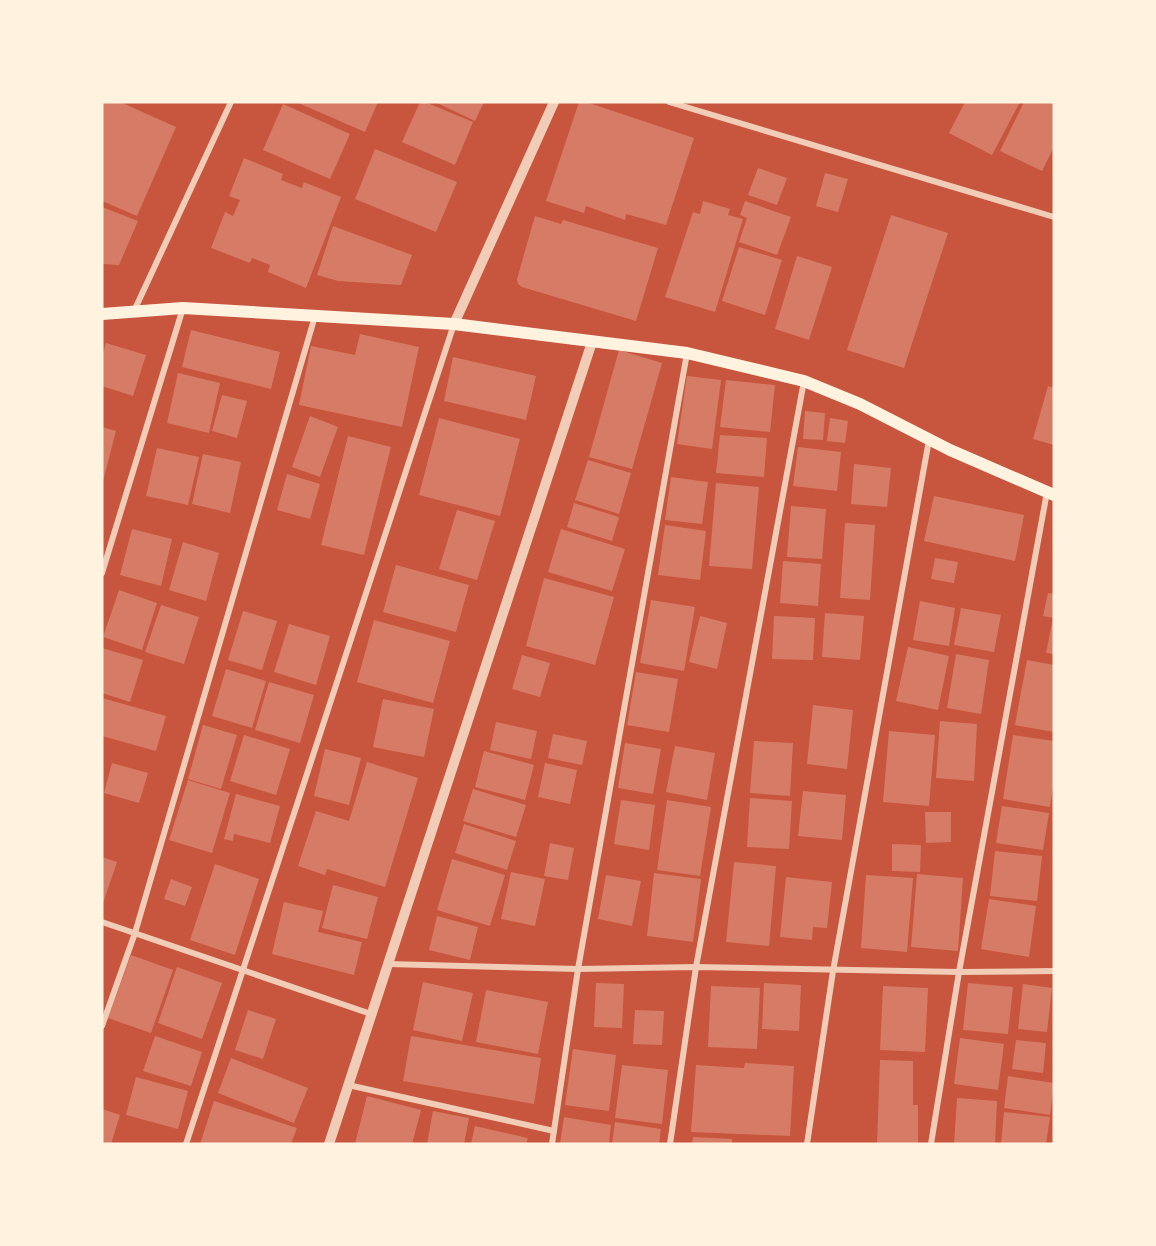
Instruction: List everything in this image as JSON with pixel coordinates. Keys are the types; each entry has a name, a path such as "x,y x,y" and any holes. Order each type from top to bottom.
{"main road":[{"path":"102,314 183,308 454,324 687,353 804,381 860,404 929,440 1051,493"}],"street":[{"path":"133,312 231,102"},
{"path":"186,1144 454,324 554,102"},
{"path":"669,102 1054,217"},
{"path":"102,573 183,308"},
{"path":"102,1026 135,933 315,316"},
{"path":"328,1144 592,342"},
{"path":"552,1144 578,969 687,353"},
{"path":"670,1144 696,967 804,381"},
{"path":"807,1144 833,970 929,440"},
{"path":"931,1144 959,972 1051,493"},
{"path":"102,922 371,1014"},
{"path":"388,964 578,969 696,967 959,972 1054,971"},
{"path":"348,1085 554,1131"}],"building":[{"path":"102,102 120,102 176,127 137,216 102,201"},
{"path":"296,102 378,102 365,132"},
{"path":"420,102 473,122 455,165 402,142"},
{"path":"435,102 484,102 475,121"},
{"path":"579,102 586,102 694,138 666,225 626,214 625,220 586,206 584,213 546,201"},
{"path":"965,102 1020,102 992,155 949,133"},
{"path":"1024,102 1054,102 1054,147 1042,171 1000,151"},
{"path":"283,104 350,134 330,179 263,150"},
{"path":"375,149 457,182 436,232 355,199"},
{"path":"244,158 283,174 281,180 302,188 304,182 341,197 306,288 268,272 270,265 252,258 250,263 211,248 225,212 233,216 240,200 229,196"},
{"path":"758,168 787,178 777,205 748,195"},
{"path":"825,173 848,179 838,212 816,206"},
{"path":"703,201 730,209 728,215 743,219 715,312 665,297 693,212 700,214"},
{"path":"745,201 791,217 777,255 739,242 747,218 740,215"},
{"path":"102,207 138,221 119,265 102,264"},
{"path":"891,215 948,233 904,368 847,350"},
{"path":"535,216 561,224 563,220 658,248 636,321 518,284 517,279"},
{"path":"333,226 412,255 401,285 338,281 317,275"},
{"path":"739,247 782,260 765,315 722,301"},
{"path":"797,256 832,267 809,340 775,329"},
{"path":"191,330 280,352 271,389 182,367"},
{"path":"360,334 419,347 402,427 299,405 311,346 355,355"},
{"path":"106,343 146,355 133,396 102,386 102,357"},
{"path":"619,350 662,363 632,469 589,457"},
{"path":"453,357 536,376 526,420 444,401"},
{"path":"178,373 220,383 209,433 167,423"},
{"path":"687,376 721,380 712,449 677,444"},
{"path":"726,380 775,385 770,432 720,427"},
{"path":"1048,386 1054,388 1054,445 1033,439"},
{"path":"222,395 247,401 237,438 212,431"},
{"path":"805,411 825,413 823,440 803,439"},
{"path":"310,416 338,427 320,477 292,467"},
{"path":"439,418 520,439 500,516 419,495"},
{"path":"830,418 848,421 845,443 827,441"},
{"path":"102,427 116,431 103,481 102,481"},
{"path":"720,435 767,438 764,477 716,473"},
{"path":"348,436 391,447 364,555 321,545"},
{"path":"798,447 841,452 837,491 793,486"},
{"path":"157,448 199,457 188,505 146,496"},
{"path":"203,454 241,462 230,513 192,504"},
{"path":"588,460 631,473 619,514 575,500"},
{"path":"854,464 891,468 887,507 851,504"},
{"path":"287,474 320,484 310,519 277,510"},
{"path":"671,477 708,482 702,524 665,520"},
{"path":"716,483 759,487 752,569 709,566"},
{"path":"934,496 1024,515 1015,561 924,541"},
{"path":"574,503 619,517 612,541 567,527"},
{"path":"791,506 826,509 822,559 787,557"},
{"path":"457,510 495,521 477,580 439,569"},
{"path":"845,523 875,525 870,600 840,598"},
{"path":"665,525 706,531 700,580 658,575"},
{"path":"132,529 172,539 161,586 120,575"},
{"path":"561,529 625,549 612,591 548,572"},
{"path":"183,542 219,553 206,601 169,590"},
{"path":"935,558 958,562 954,583 931,579"},
{"path":"783,561 821,564 818,606 780,603"},
{"path":"396,565 469,585 456,632 383,612"},
{"path":"544,578 614,597 595,665 526,646"},
{"path":"119,590 157,603 142,650 103,637"},
{"path":"1048,593 1054,594 1054,618 1043,616"},
{"path":"651,600 695,607 684,671 640,663"},
{"path":"920,601 955,608 949,646 913,640"},
{"path":"161,605 199,617 184,664 145,652"},
{"path":"961,608 1001,615 994,652 954,645"},
{"path":"243,611 277,621 262,670 228,660"},
{"path":"825,613 864,616 860,660 822,657"},
{"path":"700,616 727,623 717,669 689,662"},
{"path":"774,616 815,618 813,660 772,659"},
{"path":"1054,618 1054,654 1046,653"},
{"path":"374,620 450,641 433,703 357,682"},
{"path":"289,624 330,636 316,685 274,672"},
{"path":"908,647 949,656 938,710 896,701"},
{"path":"102,648 143,660 130,702 102,693"},
{"path":"956,654 989,660 981,714 947,708"},
{"path":"522,655 550,663 540,697 512,689"},
{"path":"1027,660 1054,665 1054,732 1015,725"},
{"path":"226,669 266,681 252,728 212,716"},
{"path":"636,672 678,679 669,732 627,725"},
{"path":"269,682 314,695 300,743 255,730"},
{"path":"102,698 166,716 156,751 102,736"},
{"path":"383,699 434,709 424,757 373,747"},
{"path":"813,705 853,710 847,769 807,764"},
{"path":"940,721 977,724 974,781 936,778"},
{"path":"496,722 537,731 531,759 490,750"},
{"path":"203,725 237,735 221,789 188,779"},
{"path":"889,731 935,735 929,806 883,802"},
{"path":"553,734 587,741 582,765 548,758"},
{"path":"244,735 290,749 276,795 230,781"},
{"path":"1013,735 1054,741 1054,779 1050,807 1003,799"},
{"path":"754,741 793,743 790,796 750,793"},
{"path":"625,743 661,749 653,794 618,788"},
{"path":"675,746 715,753 707,800 666,792"},
{"path":"325,749 361,758 349,805 314,796"},
{"path":"484,751 534,765 525,800 475,787"},
{"path":"367,762 418,778 385,887 327,869 325,875 298,866 316,811 349,821"},
{"path":"112,763 148,773 139,803 104,793"},
{"path":"545,763 577,770 570,804 538,797"},
{"path":"188,780 230,793 212,853 169,840"},
{"path":"473,789 526,805 516,837 463,821"},
{"path":"803,791 846,795 842,840 798,836"},
{"path":"236,794 280,806 270,843 234,834 233,841 224,839"},
{"path":"750,798 792,801 789,849 747,847"},
{"path":"621,800 655,805 649,850 614,844"},
{"path":"667,800 711,807 700,876 657,870"},
{"path":"1002,806 1049,813 1043,850 996,843"},
{"path":"925,812 951,812 951,842 926,843"},
{"path":"464,824 516,841 507,870 455,853"},
{"path":"550,843 574,848 568,880 544,876"},
{"path":"892,844 921,845 920,872 892,871"},
{"path":"995,851 1042,856 1037,901 990,896"},
{"path":"102,857 117,862 102,906"},
{"path":"452,859 505,875 490,926 437,910"},
{"path":"734,862 776,866 769,946 726,942"},
{"path":"215,864 259,879 235,955 190,940"},
{"path":"511,872 545,879 535,926 501,919"},
{"path":"654,873 701,879 693,942 647,936"},
{"path":"917,874 963,878 958,951 911,947"},
{"path":"606,875 641,881 632,926 598,919"},
{"path":"866,875 913,878 907,952 861,948"},
{"path":"786,877 832,882 827,928 813,927 812,940 780,937"},
{"path":"171,879 192,887 185,906 164,899"},
{"path":"333,885 378,897 367,939 322,928"},
{"path":"989,899 1036,906 1029,957 981,949"},
{"path":"284,902 323,911 318,932 362,942 354,975 272,954"},
{"path":"437,916 478,927 470,960 429,950"},
{"path":"131,955 173,970 151,1033 108,1018"},
{"path":"177,967 222,983 202,1039 158,1023"},
{"path":"423,982 473,993 462,1041 413,1030"},
{"path":"596,983 624,984 622,1028 594,1027"},
{"path":"764,983 801,985 799,1031 762,1029"},
{"path":"968,983 1013,987 1008,1034 963,1030"},
{"path":"1023,984 1052,988 1047,1032 1018,1029"},
{"path":"711,986 760,988 757,1049 708,1047"},
{"path":"883,986 928,988 925,1052 880,1050"},
{"path":"486,990 548,1002 538,1054 476,1042"},
{"path":"248,1010 276,1019 263,1059 235,1050"},
{"path":"635,1010 664,1011 662,1045 633,1044"},
{"path":"155,1036 202,1052 191,1086 143,1071"},
{"path":"411,1036 541,1058 534,1104 403,1081"},
{"path":"960,1038 1004,1044 998,1090 954,1084"},
{"path":"1016,1040 1046,1043 1043,1073 1012,1069"},
{"path":"573,1049 616,1055 609,1111 565,1105"},
{"path":"231,1058 308,1088 294,1123 218,1093"},
{"path":"880,1060 913,1061 913,1105 918,1105 918,1144 877,1144"},
{"path":"745,1063 794,1066 790,1136 691,1132 696,1065 744,1068"},
{"path":"622,1065 668,1070 662,1124 615,1118"},
{"path":"1008,1076 1054,1083 1050,1115 1004,1108"},
{"path":"136,1077 188,1091 178,1129 126,1115"},
{"path":"367,1096 421,1110 412,1144 355,1144"},
{"path":"957,1098 997,1101 995,1144 954,1144"},
{"path":"214,1101 297,1128 291,1144 200,1144"},
{"path":"102,1109 120,1115 111,1144 102,1144"},
{"path":"433,1111 469,1118 464,1144 427,1144"},
{"path":"1004,1112 1050,1117 1046,1144 1001,1144"},
{"path":"564,1117 611,1125 609,1144 560,1144"},
{"path":"615,1122 661,1129 659,1144 612,1144"},
{"path":"475,1126 528,1138 526,1144 471,1144"},
{"path":"693,1137 732,1139 732,1144 692,1144"}]}
